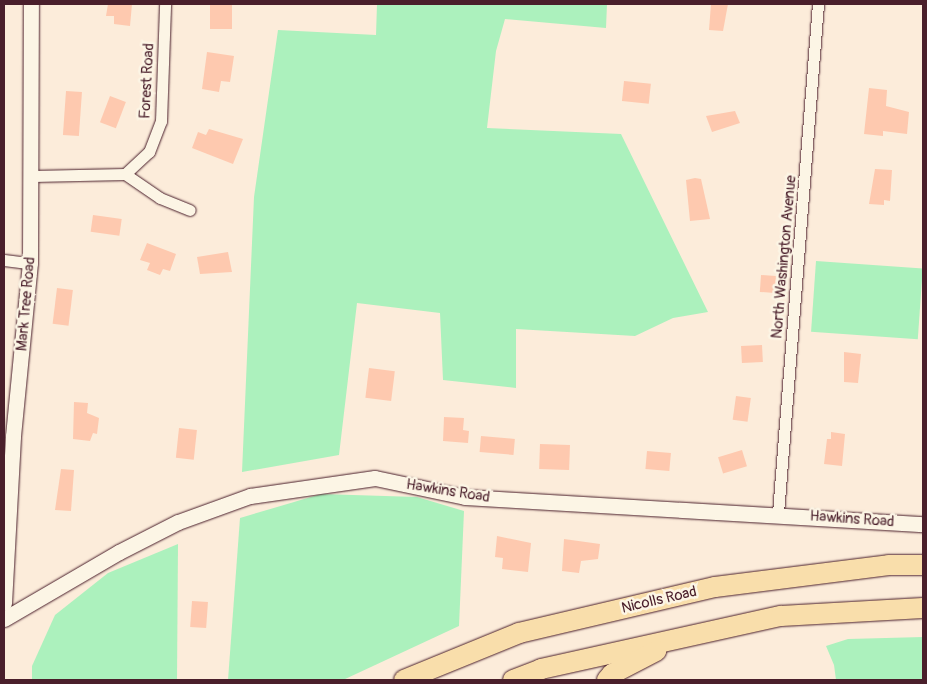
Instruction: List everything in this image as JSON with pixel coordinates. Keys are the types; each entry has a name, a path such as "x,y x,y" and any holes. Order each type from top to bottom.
{"highway":[{"name":"Nicolls Road","path":"404,680 519,633 715,587 889,565 923,565"},
{"path":"513,680 541,669 781,616 923,608"},
{"path":"607,680 612,674 677,639"}],"street":[{"name":"Mark Tree Road","path":"4,603 13,436 30,263 33,176 31,4"},
{"name":"Forest Road","path":"125,174 149,152 161,122 165,4"},
{"name":"North Washington Avenue","path":"778,513 818,4"},
{"path":"33,176 125,174 160,198 190,210"},
{"path":"4,260 30,263"},
{"name":"Hawkins Road","path":"4,619 119,552 178,522 250,496 375,478 465,497 778,513 923,524"}],"green space":[{"path":"377,4 607,4 606,28 505,19 496,51 487,128 621,134 708,312 673,318 635,336 516,329 516,388 443,380 440,313 357,303 339,455 242,472 254,197 278,30 376,35"},
{"path":"816,261 923,268 918,339 811,332"},
{"path":"321,494 417,497 464,511 459,626 343,680 228,680 240,518"},
{"path":"178,544 177,680 32,680 32,666 55,615 108,573"},
{"path":"923,637 923,680 836,680 834,665 826,646 848,639"}],"building":[{"path":"108,4 132,4 130,26 114,24 114,16 106,16"},
{"path":"210,4 232,4 232,29 210,29"},
{"path":"711,4 728,4 723,31 709,30"},
{"path":"207,52 234,56 230,82 221,81 219,92 202,89"},
{"path":"624,81 651,84 649,104 622,101"},
{"path":"869,88 887,90 886,106 909,112 907,134 883,131 883,136 864,134"},
{"path":"66,91 82,92 79,136 63,135"},
{"path":"110,96 126,102 116,128 100,122"},
{"path":"735,111 740,123 712,132 706,116"},
{"path":"209,129 243,139 233,164 192,148 198,132 206,135"},
{"path":"875,169 892,170 890,201 884,200 884,205 869,204"},
{"path":"701,179 710,219 690,221 686,180"},
{"path":"93,215 122,219 119,236 91,232"},
{"path":"147,243 176,254 170,271 163,269 160,275 147,270 150,263 140,260"},
{"path":"228,252 232,272 200,274 197,257"},
{"path":"761,275 776,276 775,293 760,292"},
{"path":"57,288 73,290 68,326 53,324"},
{"path":"762,345 763,362 742,363 741,346"},
{"path":"844,352 861,354 858,383 844,382"},
{"path":"369,368 395,371 391,401 365,398"},
{"path":"736,396 751,398 748,422 733,420"},
{"path":"74,402 88,403 87,413 99,418 97,434 93,433 90,441 73,439"},
{"path":"444,417 464,418 463,430 469,431 468,443 443,441"},
{"path":"179,428 197,430 194,460 176,458"},
{"path":"831,432 845,434 842,466 824,464 827,439 831,439"},
{"path":"481,436 515,439 513,455 480,452"},
{"path":"540,444 570,445 569,470 539,469"},
{"path":"742,450 747,466 723,474 718,457"},
{"path":"647,451 671,453 669,471 645,469"},
{"path":"61,469 74,470 71,511 55,510"},
{"path":"497,536 531,543 528,572 502,569 503,558 495,557"},
{"path":"564,539 600,544 598,559 581,561 579,573 562,571"},
{"path":"192,601 208,602 206,628 190,627"}]}
